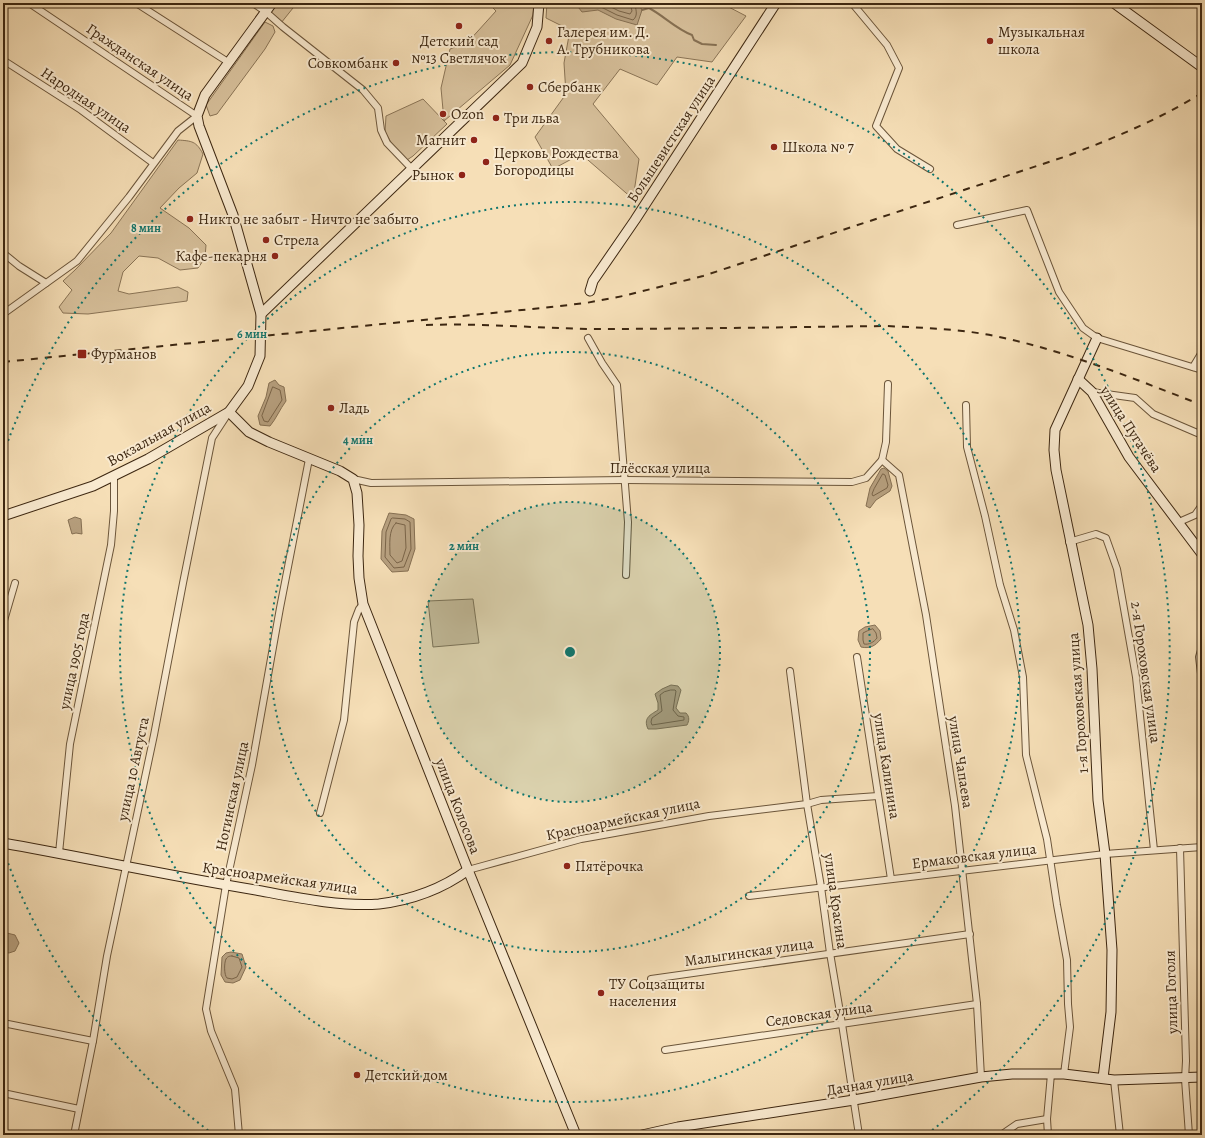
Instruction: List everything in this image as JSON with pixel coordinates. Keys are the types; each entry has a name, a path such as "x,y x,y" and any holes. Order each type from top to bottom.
{"main road":[{"path":"197,116 205,95 272,3"},
{"path":"260,314 522,63 537,27 539,3"},
{"name":"Большевистская улица","path":"590,291 593,281 635,220 776,3"},
{"path":"1114,3 1201,66"},
{"name":"Вокзальная улица","path":"3,516 93,486 148,459 229,412 248,386 260,356 260,314 233,215 199,126 197,116"},
{"name":"1-я Гороховская улица","path":"1097,338 1056,430 1054,450 1056,470 1088,625 1092,669 1098,800 1112,950 1111,1012 1103,1078"},
{"name":"улица Пугачёва","path":"1078,379 1092,392 1129,457 1202,554"},
{"path":"229,412 249,432 340,471 353,479"},
{"name":"улица Колосова","path":"353,479 358,493 358,556 359,578 363,604 468,870 576,1135"},
{"name":"Красноармейская улица","path":"3,843 226,885 327,901 356,904 379,904 434,891 453,881 468,870"},
{"name":"Дачная улица","path":"642,1135 678,1127 854,1100 981,1077 1012,1074 1064,1074 1114,1080 1185,1079 1202,1077"}],"street":[{"name":"Гражданская улица","path":"29,3 197,116"},
{"path":"136,3 228,62"},
{"path":"254,3 363,90 378,108 381,130 387,143 411,168"},
{"path":"852,3 887,45 900,68 876,126 897,149 930,169"},
{"name":"Народная улица","path":"3,60 81,110 154,163"},
{"path":"3,314 77,261 129,197 178,130 197,116"},
{"path":"957,225 1027,210 1059,292 1083,328 1097,338 1202,370"},
{"path":"3,253 19,266 46,283"},
{"path":"588,338 602,363 617,385 628,522 626,575"},
{"path":"1193,367 1202,352"},
{"name":"Плёсская улица","path":"353,479 371,483 625,480 852,482 866,478 882,460 886,442 888,384"},
{"path":"1092,392 1135,398 1153,414 1202,435"},
{"path":"966,404 967,447 985,516 1000,585 1016,638 1023,677 1026,755 1032,784 1047,839 1067,960 1070,1027 1064,1074"},
{"name":"улица 10 Августа","path":"74,1135 93,1042 107,956 154,735 212,438 229,412"},
{"name":"Ногинская улица","path":"239,1135 235,1089 211,1031 206,1009 226,885 252,765 280,608 309,459"},
{"name":"улица Чапаева","path":"882,460 899,475 926,614 955,806 963,870 977,1004 981,1077"},
{"name":"улица 1905 года","path":"59,853 70,744 111,545 114,511 114,475"},
{"path":"1179,522 1195,515 1202,505"},
{"name":"2-я Гороховская улица","path":"1070,542 1096,534 1106,538 1118,569 1136,677 1154,850"},
{"path":"3,624 15,582"},
{"path":"320,813 344,720 354,622 359,609 363,604"},
{"path":"1202,647 1199,657 1202,682"},
{"name":"улица Калинина","path":"857,657 891,879"},
{"name":"улица Красина","path":"790,671 830,953 859,1135"},
{"name":"Красноармейская улица","path":"468,870 581,839 709,816 808,804 821,800 878,796"},
{"name":"Ермаковская улица","path":"749,896 1104,854 1202,847"},
{"name":"улица Гоголя","path":"1180,848 1186,1062 1185,1079 1189,1135"},
{"name":"Малыгинская улица","path":"651,979 970,934"},
{"name":"Седовская улица","path":"665,1050 977,1004"},
{"path":"3,1023 93,1042"},
{"path":"1048,1135 1047,1119 1051,1074"},
{"path":"1114,1080 1120,1135"},
{"path":"3,1093 79,1109"},
{"path":"1001,1135 1017,1124 1047,1119"}],"shaded area":[{"path":"278,3 297,3 281,23 270,13"},
{"path":"488,3 534,3 533,15 510,65 444,121 441,88 450,49 468,42 496,11"},
{"path":"547,3 721,3 746,16 712,62 677,57 657,85 620,69 593,104 639,159 633,199 581,154 553,169 535,137 566,94 564,63 570,30 546,18"},
{"path":"265,22 273,26 275,32 265,49 217,114 210,116 206,105"},
{"path":"423,99 447,124 407,160 392,144 385,132 386,116"},
{"path":"178,140 193,142 198,146 203,154 197,173 179,188 160,208 189,228 206,245 205,258 198,268 180,270 158,258 139,256 123,272 118,291 129,294 178,287 188,292 187,301 88,314 63,313 59,307 72,290 63,281 111,233"},
{"path":"473,599 479,643 433,647 428,601"}],"water":[{"path":"575,3 638,3 642,10 637,25 616,19 598,10 582,12"},
{"path":"275,380 279,385 284,387 286,401 270,426 260,425 258,416 266,397 269,383"},
{"path":"884,468 888,471 892,486 890,491 876,500 870,508 866,506 870,488 881,469"},
{"path":"389,513 406,515 414,519 415,549 408,571 392,572 381,559 382,531"},
{"path":"75,517 81,519 82,534 72,534 68,520"},
{"path":"875,625 880,631 881,639 877,643 867,648 861,647 858,640 859,631 865,627"},
{"path":"671,685 678,686 681,690 676,708 680,713 687,714 689,719 687,725 648,729 646,722 648,717 658,710 658,703 655,694"},
{"path":"3,932 15,935 19,943 15,951 9,953 3,952"},
{"path":"231,952 242,954 246,967 240,980 233,983 225,982 221,975 222,957 226,953"}],"waterway":[{"path":"642,10 649,8 692,35 694,40 702,44 716,45"}],"railway":[{"path":"3,362 542,308 586,303 623,296 703,276 1064,157 1100,143 1169,112 1202,93"},
{"path":"426,325 488,325 590,329 886,326 961,331 1004,338 1054,351 1129,377 1202,405"}],"place":[{"name":"Детский сад №13 Светлячок","path":"459,26"},
{"name":"Галерея им. Д. А. Трубникова","path":"549,41"},
{"name":"Музыкальная школа","path":"990,41"},
{"name":"Совкомбанк","path":"396,63"},
{"name":"Сбербанк","path":"530,87"},
{"name":"Ozon","path":"443,114"},
{"name":"Три льва","path":"496,118"},
{"name":"Магнит","path":"474,140"},
{"name":"Школа № 7","path":"774,147"},
{"name":"Церковь Рождества Богородицы","path":"486,162"},
{"name":"Рынок","path":"462,175"},
{"name":"Никто не забыт - Ничто не забыто","path":"190,219"},
{"name":"Стрела","path":"266,240"},
{"name":"Кафе-пекарня","path":"275,256"},
{"name":"Фурманов","path":"82,354"},
{"name":"Ладь","path":"331,408"},
{"name":"Пятёрочка","path":"567,866"},
{"name":"ТУ Соцзащиты населения","path":"601,993"},
{"name":"Детский дом","path":"357,1075"}]}
